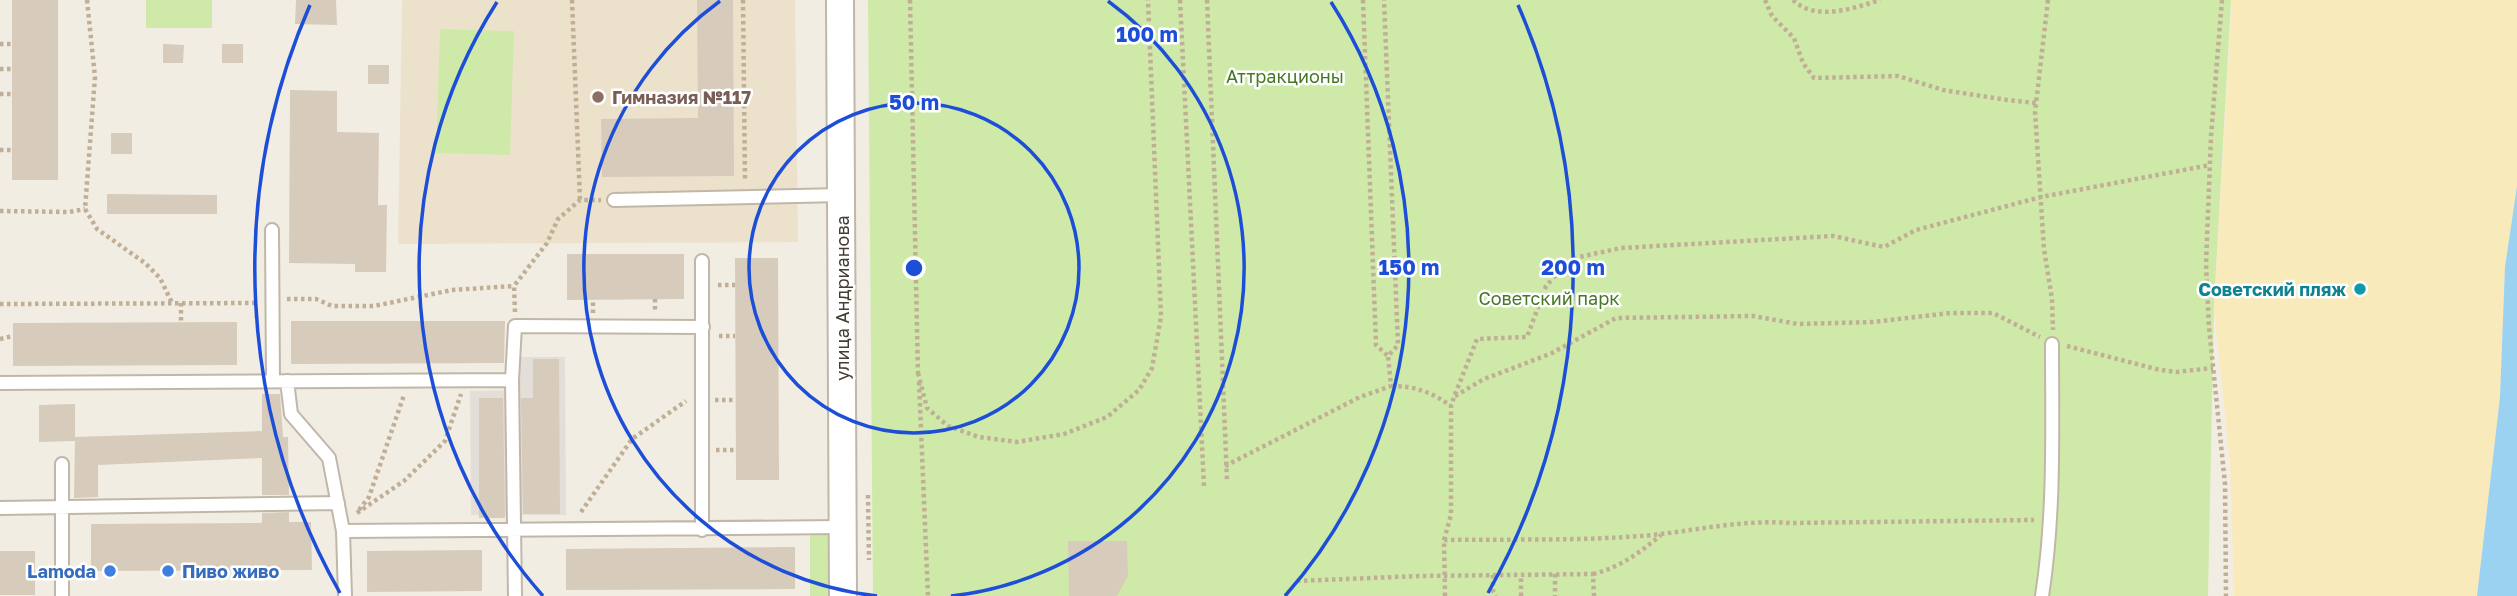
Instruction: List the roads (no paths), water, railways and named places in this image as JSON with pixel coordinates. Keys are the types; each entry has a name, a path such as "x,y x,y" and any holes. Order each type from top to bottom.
{"street":[{"name":"улица Андрианова","path":"840,0 843,596"}],"lane":[{"path":"614,200 842,195"},
{"path":"272,230 273,382"},
{"path":"702,261 702,530"},
{"path":"515,596 512,380 515,326 703,327"},
{"path":"2042,596 2052,449 2052,344"},
{"path":"0,383 512,380"},
{"path":"287,382 291,414 329,458 346,531 345,596"},
{"path":"62,464 62,596"},
{"path":"0,508 338,503"},
{"path":"346,531 842,527"}],"water":[{"path":"2517,186 2517,596 2477,596 2500,397 2505,267"}],"place":[{"name":"Гимназия №117","path":"598,97"},
{"name":"Советский пляж","path":"2360,289"},
{"name":"Lamoda","path":"110,571"},
{"name":"Пиво живо","path":"168,571"}],"park label":[{"name":"Аттракционы","path":"1285,76"},
{"name":"Советский парк","path":"1549,298"}]}
